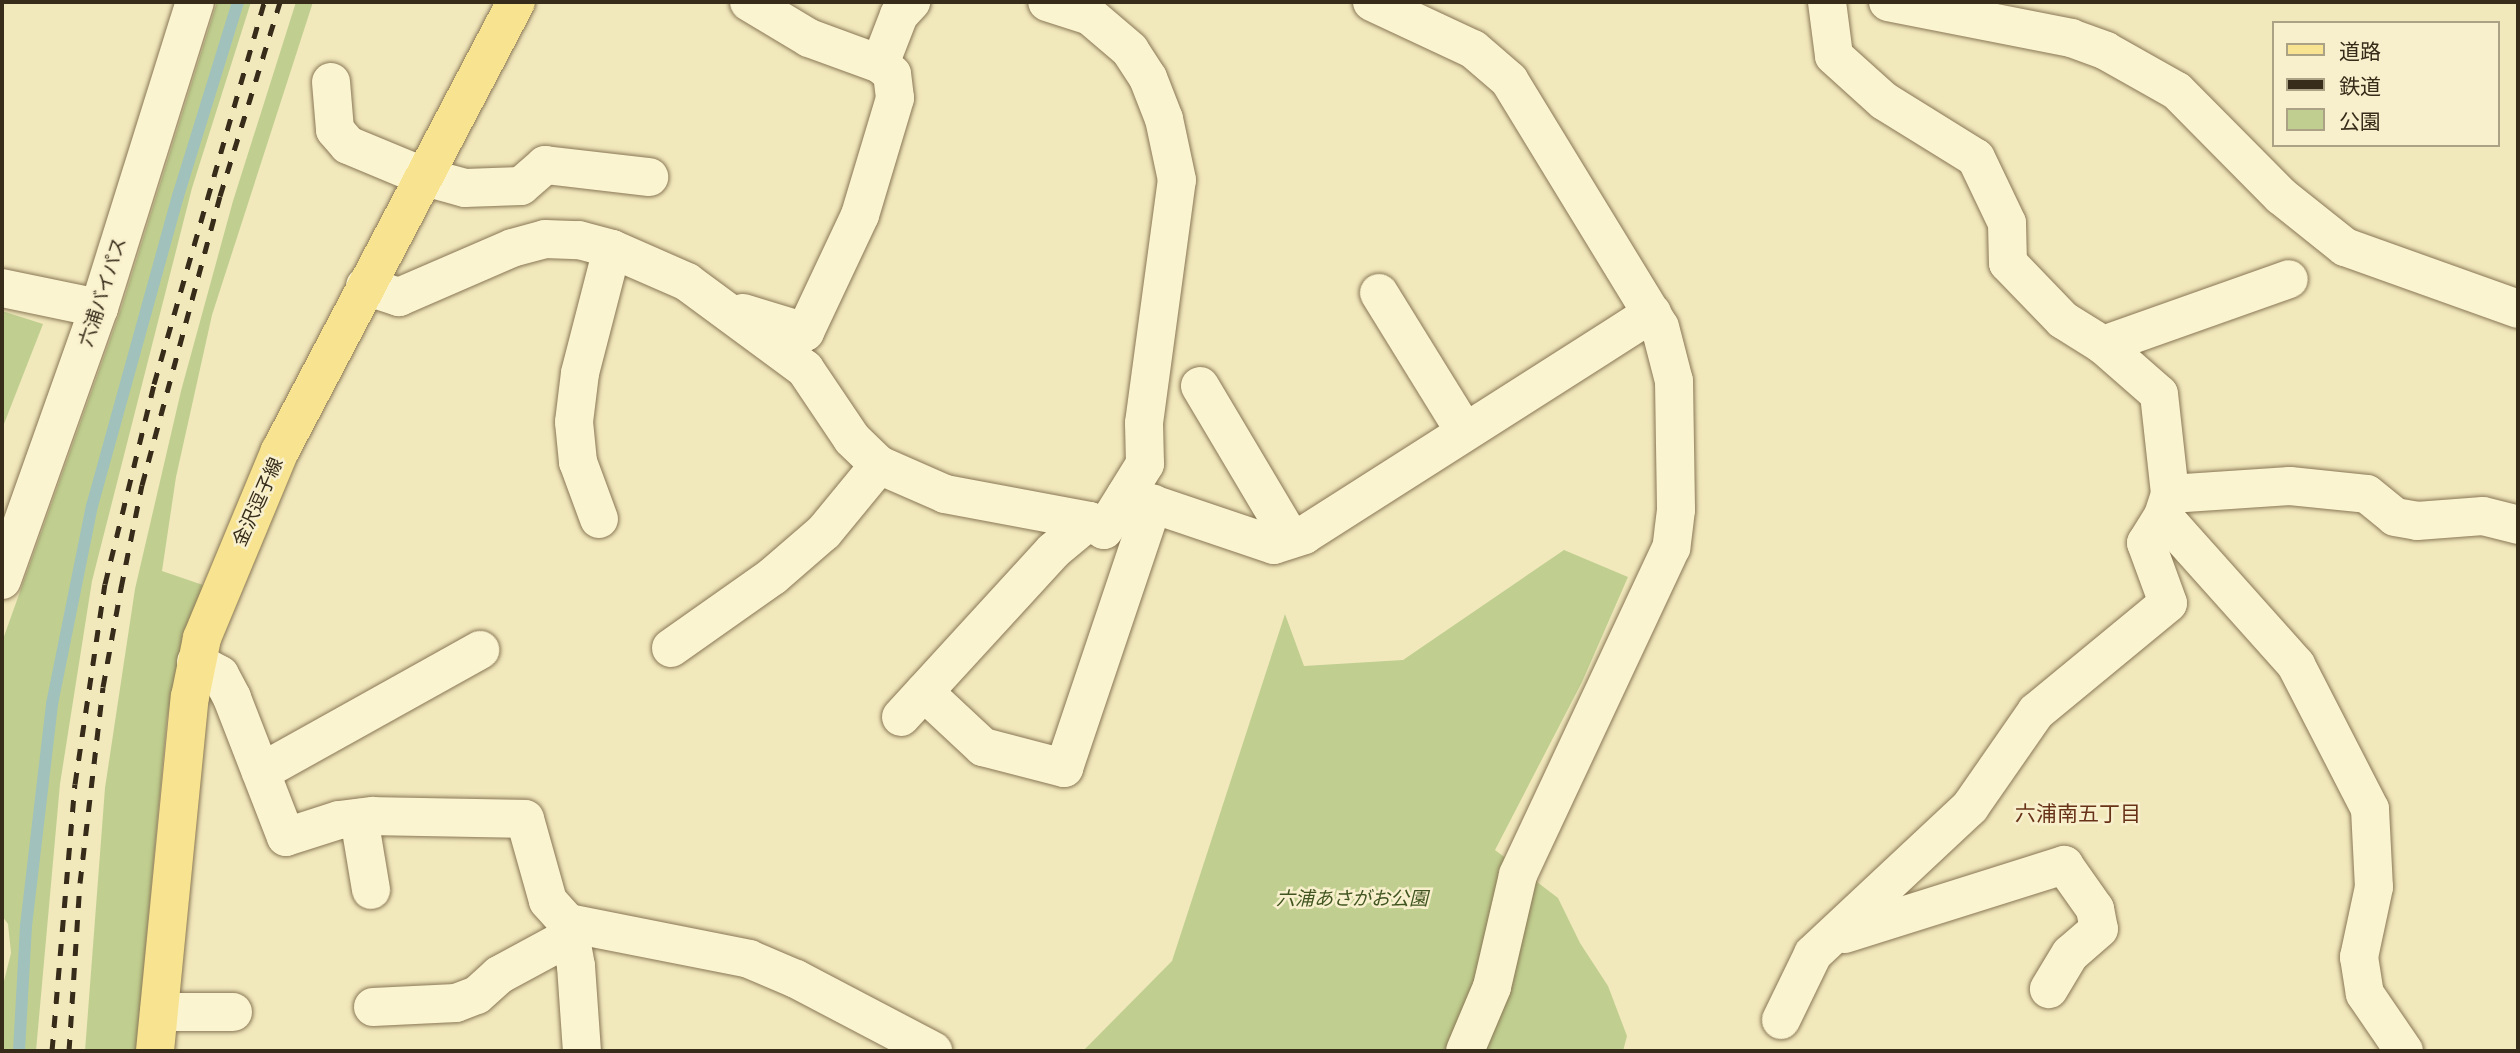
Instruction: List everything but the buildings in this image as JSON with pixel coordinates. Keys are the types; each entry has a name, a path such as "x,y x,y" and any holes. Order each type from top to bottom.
{"main road":[{"name":"金沢逗子線","path":"155,1051 196,662 224,577 280,452 516,2"}],"street":[{"name":"六浦バイパス","path":"2,580 99,308 195,2"},
{"path":"738,320 744,311 805,332 860,215 895,98 892,74 880,64 809,38 749,2"},
{"path":"880,64 899,15 911,2"},
{"path":"1046,2 1090,16 1130,50 1148,78 1164,119 1177,180 1144,423 1145,464 1140,499 1064,768 982,747 913,705 1053,551 1088,521"},
{"path":"1372,2 1473,49 1509,80 1660,327 1674,381 1673,538 1518,875 1483,1015 1465,1051"},
{"path":"1781,1020 1813,954 1837,937 1970,807 2036,712 2168,603 2146,543 2167,505 2159,394 2103,345 2063,320 2008,263 2007,223 1976,158 1884,101 1834,56 1827,2"},
{"path":"1888,2 2071,38 2106,51 2177,91 2281,196 2345,247 2518,309"},
{"path":"331,82 335,130 348,145 425,177 465,188 521,186 545,165 649,177"},
{"path":"365,286 399,297 512,248 545,239 579,240 612,249 687,282 805,369 852,439 878,465 945,494 1088,521 1104,530 1140,499"},
{"path":"599,519 579,462 574,422 580,373 612,249"},
{"path":"2103,345 2289,279"},
{"path":"2,288 99,308"},
{"path":"1379,293 1465,432"},
{"path":"1140,499 1274,545 1304,536 1651,313"},
{"path":"1200,386 1291,539"},
{"path":"671,648 773,576 824,532 878,465"},
{"path":"2167,505 2290,486 2367,494 2395,517 2417,521 2483,516 2518,525"},
{"path":"2167,505 2296,665 2370,809 2374,887 2359,957 2365,994 2404,1051"},
{"path":"261,772 480,650"},
{"path":"196,662 220,675 286,837 359,818 503,816 525,820 548,901 569,930 582,1051"},
{"path":"359,818 371,890"},
{"path":"1837,937 2064,865 2095,909 2099,929 2070,954 2049,989"},
{"path":"373,1007 456,1003 477,995 499,975 569,930 749,959 796,979 933,1051"},
{"path":"159,1013 233,1012"}],"green space":[{"path":"217,2 251,2 192,188 92,581 60,784 36,1051 2,1051 2,989 11,953 8,924 2,916 2,642 121,309"},
{"path":"296,2 313,2 212,315 176,477 162,571 203,585 179,656 167,719 136,1051 85,1051 105,788 135,589 181,391 233,201"},
{"path":"2,311 43,324 2,429"},
{"name":"六浦あさがお公園","path":"1564,550 1628,577 1582,682 1495,850 1558,898 1580,943 1608,986 1627,1036 1623,1051 1083,1051 1172,961 1285,614 1304,666 1403,660"}],"waterway":[{"path":"19,1051 26,926 52,704 92,506 178,196 238,2"}],"railway":[{"path":"52,1051 75,784 105,584 154,384 264,2"},
{"path":"69,1051 80,883 103,687 121,588 142,485 220,196 280,2"}],"district":[{"name":"六浦南五丁目","path":"2078,814"}]}
